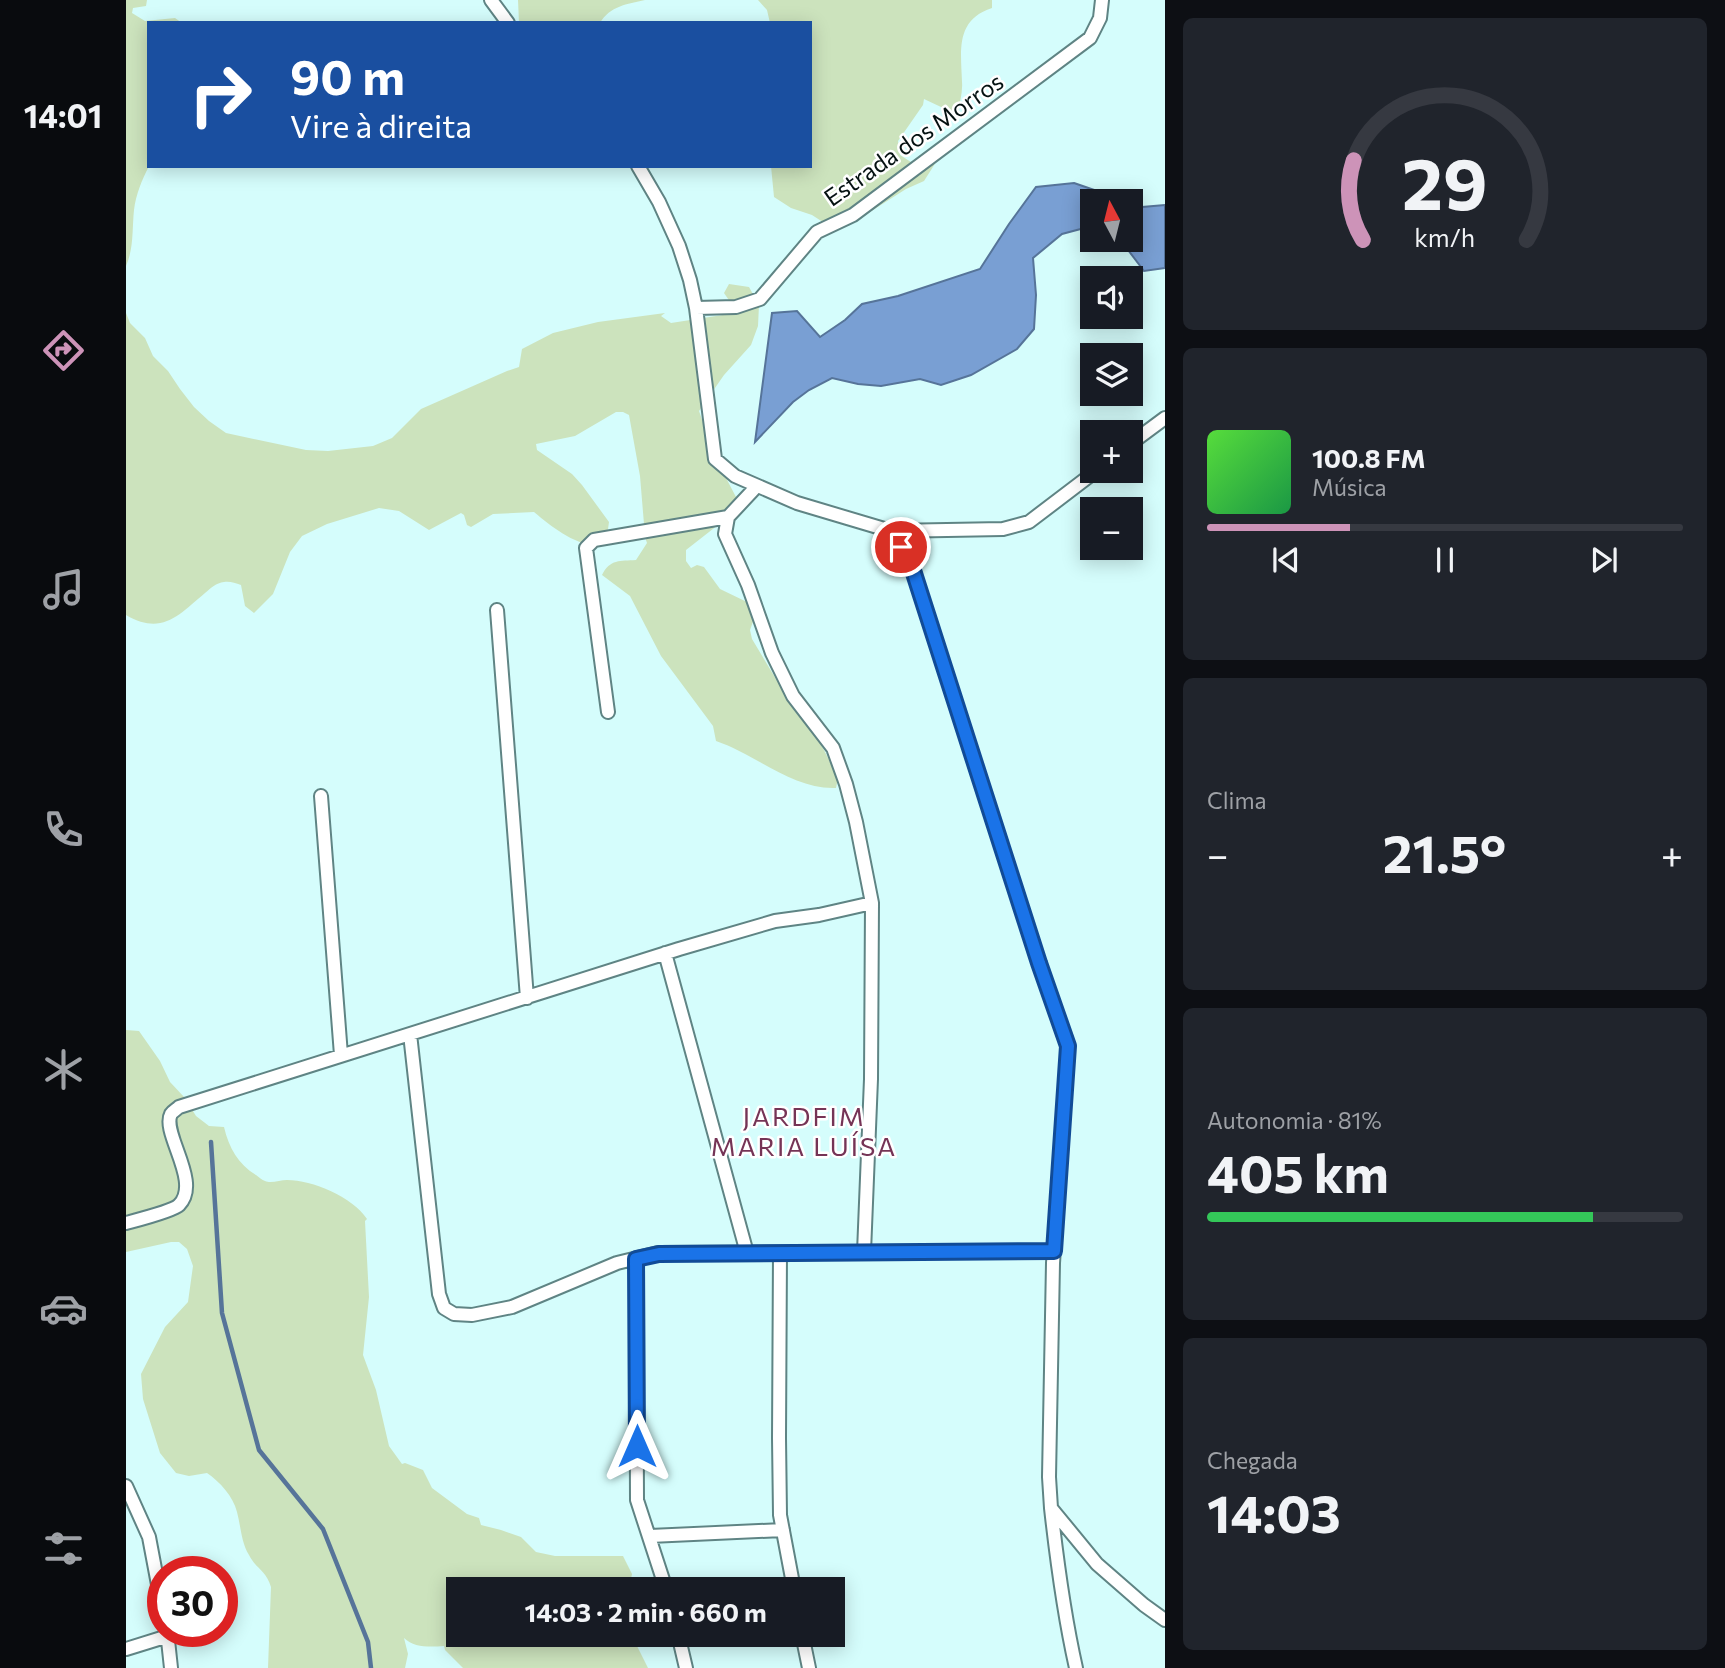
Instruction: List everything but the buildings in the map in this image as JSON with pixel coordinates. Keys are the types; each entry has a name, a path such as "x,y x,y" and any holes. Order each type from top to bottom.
{"street":[{"path":"491,0 507,21"},
{"name":"Estrada dos Morros","path":"696,309 736,307 760,299 817,232 853,215 1090,38 1100,18 1101,0"},
{"path":"639,168 659,202 679,246 690,280 715,458 735,476 797,503 891,531 1003,528 1029,522 1080,483"},
{"path":"1143,434 1165,418"},
{"path":"757,486 728,517 725,534 748,585 772,653 793,696 833,748 856,822 872,903 872,1079 864,1252"},
{"path":"608,712 586,548 594,540 728,517"},
{"path":"891,531 911,564 1068,1046 1054,1251 1048,1477 1056,1560 1076,1668"},
{"path":"497,610 527,998"},
{"path":"321,796 341,1055"},
{"path":"126,1223 177,1207 185,1195 186,1180 170,1124 171,1114 179,1107 775,921 819,915 872,903"},
{"path":"665,954 747,1253"},
{"path":"410,1034 437,1282 444,1308 454,1314 472,1315 512,1307 617,1263 659,1254 1054,1251"},
{"path":"780,1253 780,1515 792,1577"},
{"path":"636,1259 637,1500 662,1577"},
{"path":"126,1486 149,1537 153,1556"},
{"path":"1051,1508 1097,1564 1165,1620"},
{"path":"650,1536 783,1530"},
{"path":"126,1649 147,1641"},
{"path":"169,1647 171,1668"},
{"path":"681,1647 686,1668"},
{"path":"804,1647 808,1668"}],"green space":[{"path":"126,0 147,0 146,6 133,8 132,13 145,21 175,18 179,21 147,21 148,168 136,198 132,245 126,266"},
{"path":"518,0 645,0 614,9 601,21 519,21"},
{"path":"758,0 992,0 992,8 972,20 963,38 962,90 958,115 924,99 923,105 898,141 900,155 914,164 938,159 924,181 906,189 851,224 829,226 774,197 771,168 812,168 812,21 770,21 767,10"},
{"path":"729,284 749,287 759,305 758,326 751,345 724,375 699,411 715,457 736,497 732,514 686,550 686,561 691,568 697,565 704,567 720,589 749,603 755,616 750,630 752,639 797,714 811,729 824,750 838,778 836,788 805,783 716,741 713,726 661,656 630,596 602,575 612,563 636,560 647,543 643,531 640,476 629,415 623,412 616,412 575,436 536,444 537,450 572,474 609,522 608,529 596,546 571,538 534,512 493,514 471,527 461,513 429,530 399,511 379,508 327,524 302,536 290,552 273,594 254,613 245,606 241,585 226,582 218,583 187,609 160,623 150,624 126,615 126,313 130,323 145,338 153,356 168,371 194,407 226,433 306,450 328,451 373,446 392,438 421,409 519,367 522,349 553,333 598,322 665,313 661,316 671,323 729,314 735,309 724,293"},
{"path":"126,1030 139,1031 160,1061 170,1082 185,1098 196,1116 209,1126 224,1127 235,1155 250,1171 267,1182 297,1181 331,1191 361,1211 367,1219 369,1297 363,1355 376,1390 389,1446 402,1464 423,1470 432,1488 467,1514 479,1518 481,1525 521,1537 536,1552 555,1556 623,1556 632,1574 631,1577 446,1577 446,1647 638,1647 648,1668 463,1668 444,1646 417,1645 404,1638 408,1654 405,1668 268,1668 271,1587 246,1550 235,1506 225,1490 207,1473 189,1476 176,1473 160,1453 143,1399 141,1374 165,1327 188,1302 193,1266 187,1249 179,1242 126,1252"}],"water":[{"path":"1074,183 1091,189 1080,189 1080,229 1062,234 1033,258 1036,295 1034,329 1017,349 971,375 941,385 920,379 881,386 832,378 793,402 755,442 772,313 797,311 820,337 862,304 898,296 980,269 1036,187"},
{"path":"1165,205 1165,268 1144,271 1143,266 1130,252 1143,252 1143,207"}],"waterway":[{"path":"211,1142 222,1313 259,1450 323,1529 368,1642 371,1668"}],"district":[{"name":"JARDFIM MARIA LUÍSA","path":"804,1132"}],"route":[{"path":"637,1446 636,1259 659,1254 1054,1251 1068,1046 911,564 901,547"}]}
